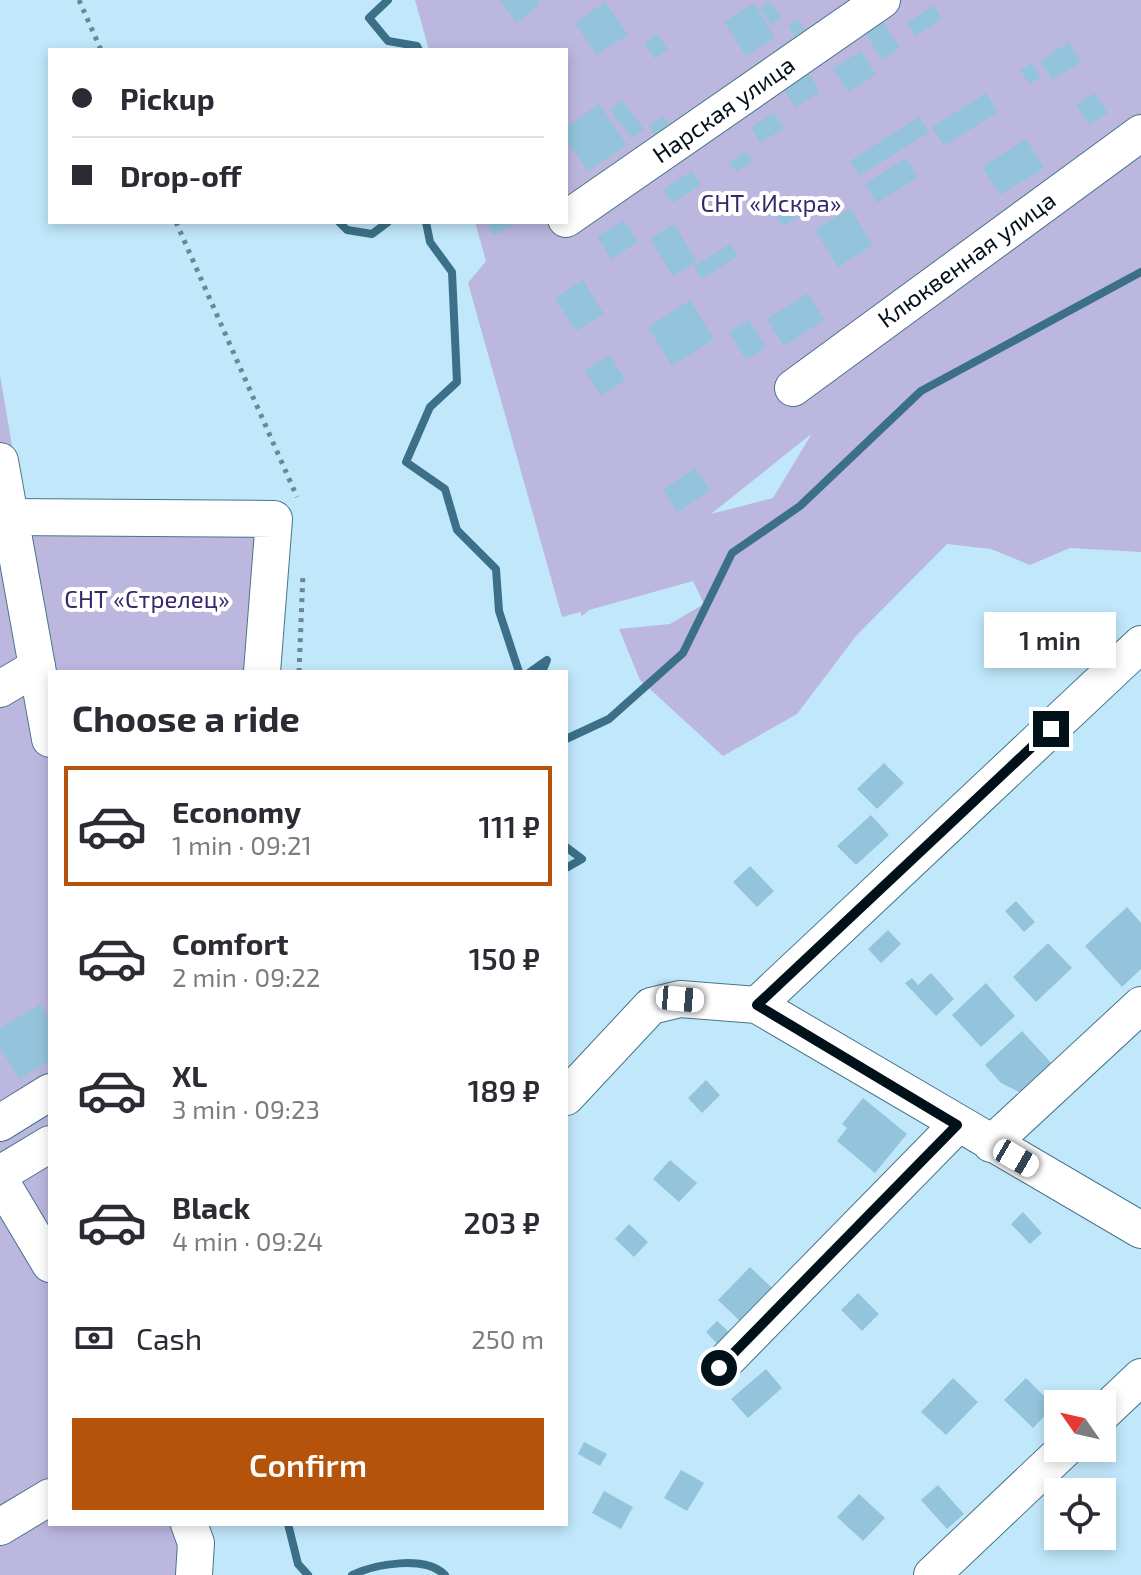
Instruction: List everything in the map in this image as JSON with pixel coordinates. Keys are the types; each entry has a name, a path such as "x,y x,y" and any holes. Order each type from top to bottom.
{"street":[{"name":"Нарская улица","path":"568,217 882,0"},
{"name":"Клюквенная улица","path":"793,388 1141,133"},
{"path":"0,461 48,728"},
{"path":"10,517 274,519 262,670"},
{"path":"757,1005 1141,644"},
{"path":"0,689 37,667"},
{"path":"568,1095 651,1006 680,999 757,1005 957,1125 1141,1230"},
{"path":"991,1144 1141,1005"},
{"path":"0,1123 48,1093"},
{"path":"719,1368 957,1125"},
{"path":"48,1145 0,1177 48,1261"},
{"path":"1116,1401 1141,1377"},
{"path":"932,1575 1051,1462"},
{"path":"0,1527 48,1498"}],"path":[{"path":"79,0 100,48"},
{"path":"177,224 300,504"},
{"path":"299,670 304,564"}],"green space":[{"name":"СНТ «Искра»","path":"415,0 1141,0 1141,552 1070,548 1030,565 991,549 947,544 856,636 797,714 723,756 640,680 619,629 670,624 704,604 693,581 589,610 582,616 580,612 562,617 468,283 486,261 476,224 568,224 568,48 428,48","holes":["810,435 811,435 773,498 711,514"]},
{"name":"СНТ «Стрелец»","path":"0,375 26,528 261,527 252,670 48,670 48,1526 198,1526 194,1575 0,1575"}],"building":[{"path":"500,0 537,0 540,4 516,23"},
{"path":"770,1 782,18 772,25 759,8"},
{"path":"605,2 628,35 596,55 575,23"},
{"path":"754,3 775,38 746,56 724,22"},
{"path":"934,5 942,19 915,36 907,23"},
{"path":"878,14 900,48 882,60 860,25"},
{"path":"798,19 805,31 795,37 788,25"},
{"path":"657,34 668,49 655,59 644,44"},
{"path":"1069,42 1081,62 1052,80 1040,61"},
{"path":"861,51 876,75 848,92 833,68"},
{"path":"1032,63 1041,77 1030,84 1020,70"},
{"path":"805,67 820,92 795,107 780,83"},
{"path":"986,93 998,112 944,146 932,127"},
{"path":"1095,93 1108,113 1089,125 1076,104"},
{"path":"622,101 644,129 632,138 610,110"},
{"path":"599,104 627,145 588,171 568,143 568,126"},
{"path":"774,113 784,128 760,143 751,127"},
{"path":"663,116 672,130 658,139 649,125"},
{"path":"919,117 929,132 859,176 850,161"},
{"path":"1026,139 1044,168 1000,195 982,167"},
{"path":"746,151 752,162 736,172 729,162"},
{"path":"906,158 918,177 877,203 865,184"},
{"path":"692,171 701,185 672,203 663,189"},
{"path":"797,203 803,214 783,226 776,216"},
{"path":"850,208 873,245 838,267 815,230"},
{"path":"624,220 638,242 611,259 597,237"},
{"path":"486,224 514,224 494,236"},
{"path":"674,224 697,261 673,276 650,239"},
{"path":"730,244 738,256 702,279 694,266"},
{"path":"583,280 604,314 576,331 555,298"},
{"path":"808,293 824,320 784,346 767,319"},
{"path":"690,300 714,339 672,366 648,327"},
{"path":"749,320 766,347 746,360 729,332"},
{"path":"610,355 625,380 601,396 585,370"},
{"path":"696,468 710,491 677,512 663,489"},
{"path":"884,763 904,783 877,809 857,789"},
{"path":"871,815 889,835 856,865 837,846"},
{"path":"750,866 774,891 757,907 733,882"},
{"path":"1016,901 1035,922 1024,932 1005,911"},
{"path":"1127,907 1141,923 1141,969 1122,987 1085,946"},
{"path":"888,930 901,944 881,963 868,949"},
{"path":"1048,943 1072,968 1036,1002 1013,977"},
{"path":"931,973 954,999 936,1016 905,983 912,978 918,985"},
{"path":"986,983 1015,1016 981,1047 952,1015"},
{"path":"40,1004 48,1018 48,1062 19,1079 0,1048 0,1028"},
{"path":"1022,1031 1054,1066 1023,1094 1001,1083 985,1065"},
{"path":"706,1080 720,1095 702,1113 688,1098"},
{"path":"863,1098 907,1134 875,1173 837,1141 847,1128 842,1124"},
{"path":"670,1160 697,1183 679,1202 653,1179"},
{"path":"1023,1212 1042,1233 1030,1244 1011,1224"},
{"path":"629,1224 648,1242 634,1257 615,1239"},
{"path":"750,1267 772,1288 740,1321 718,1300"},
{"path":"858,1293 879,1314 862,1331 841,1310"},
{"path":"717,1321 731,1334 719,1346 706,1332"},
{"path":"766,1369 782,1388 748,1418 731,1399"},
{"path":"953,1378 978,1402 946,1435 921,1412"},
{"path":"1026,1378 1044,1396 1044,1416 1033,1428 1004,1400"},
{"path":"584,1442 607,1454 600,1466 578,1454"},
{"path":"681,1470 704,1483 687,1511 664,1498"},
{"path":"938,1485 964,1514 947,1529 921,1500"},
{"path":"604,1491 633,1507 621,1529 592,1513"},
{"path":"859,1494 885,1518 863,1541 837,1517"}],"waterway":[{"path":"388,0 369,18 388,41 418,48"},
{"path":"341,224 347,230 372,234 385,224"},
{"path":"426,224 430,242 452,272 457,382 430,407 406,462 445,489 457,530 496,569 499,611 518,670"},
{"path":"568,738 609,719 683,653 732,553 800,506 921,391 1141,272"},
{"path":"533,670 547,660 543,670"},
{"path":"568,848 582,859 568,867"},
{"path":"288,1526 298,1564 308,1575"},
{"path":"352,1575 400,1563 425,1565 445,1575"}],"route":[{"path":"719,1368 957,1125 757,1005 1051,729"}]}
